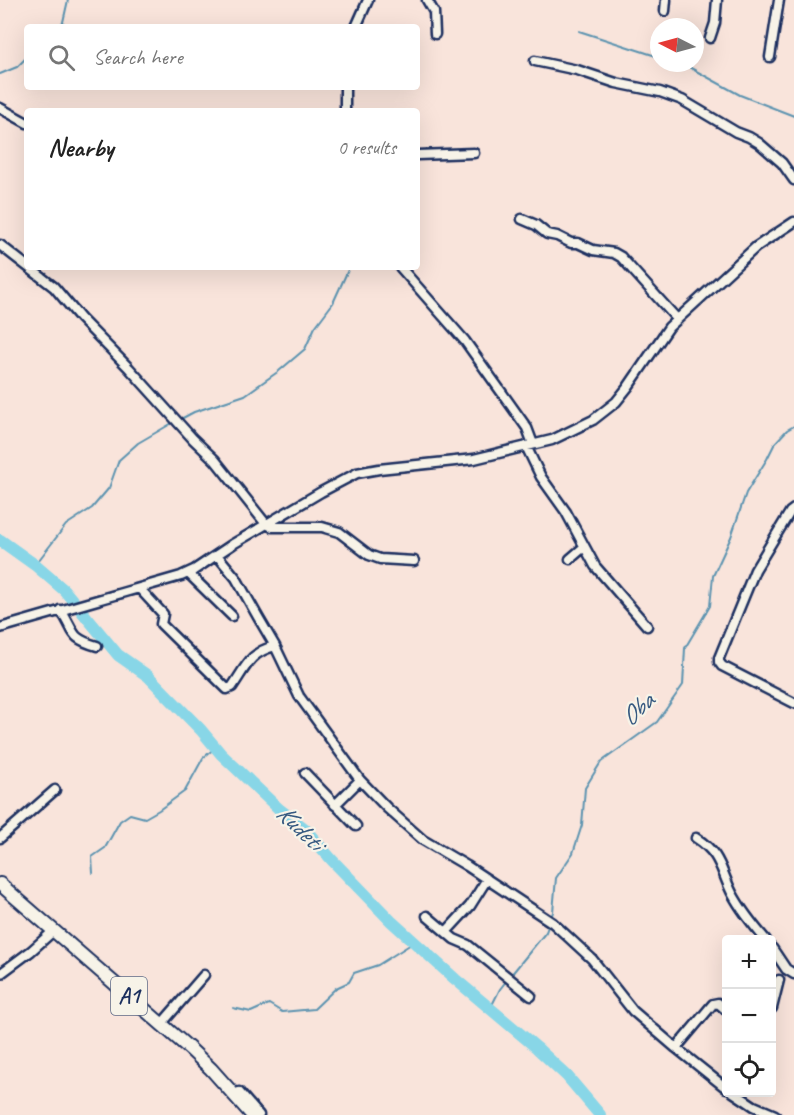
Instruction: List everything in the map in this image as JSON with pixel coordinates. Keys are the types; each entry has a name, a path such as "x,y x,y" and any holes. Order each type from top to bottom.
{"highway":[{"name":"A1","path":"0,884 190,1049 252,1115"},
{"name":"A1","path":"0,890 186,1054 220,1088 242,1115"}],"street":[{"path":"357,24 368,0"},
{"path":"427,0 434,12 435,34"},
{"path":"665,11 666,0"},
{"path":"710,38 715,23 717,0"},
{"path":"770,57 779,0"},
{"path":"535,61 577,70 616,83 660,92 682,100 759,143 782,163 794,180"},
{"path":"345,90 345,108"},
{"path":"0,108 24,121"},
{"path":"420,155 474,153"},
{"path":"522,219 536,225 547,234 621,257 677,319"},
{"path":"0,628 61,609 140,589 188,573 333,484 357,473 474,459 565,435 593,420 616,402 677,319 756,247 794,222"},
{"path":"0,245 24,263"},
{"path":"33,270 54,286 81,319 129,368 183,429 215,460 266,524 272,527 322,527 345,536 369,555 380,559 414,561"},
{"path":"403,270 465,341 527,428 529,445 541,477 569,517 584,547 606,580 647,626"},
{"path":"794,509 754,570 719,662 722,666 794,703"},
{"path":"570,559 584,547"},
{"path":"217,555 236,578 275,646 299,696 360,780 415,834 553,923 592,959 633,1011 722,1085"},
{"path":"188,573 232,616"},
{"path":"140,589 162,612 161,624 227,689 232,687 255,654 275,646"},
{"path":"61,609 68,626 79,641 97,646"},
{"path":"305,773 356,826"},
{"path":"335,805 360,780"},
{"path":"0,838 55,790"},
{"path":"696,838 711,848 732,894 749,920 762,935"},
{"path":"0,877 214,1066 259,1115"},
{"path":"446,932 470,906 487,879"},
{"path":"426,916 459,942 468,945 531,996"},
{"path":"0,974 50,934"},
{"path":"776,955 786,969 794,974"},
{"path":"164,1021 204,975"},
{"path":"776,989 778,980"},
{"path":"676,1048 713,1004 718,1003 722,1006"},
{"path":"742,1097 754,1106 776,1115"}],"waterway":[{"path":"61,24 68,0"},
{"path":"579,31 650,54"},
{"path":"0,74 17,67 24,60"},
{"path":"698,72 740,95 794,116"},
{"path":"179,420 194,412 245,395 305,349 315,327 333,303 348,270"},
{"path":"35,565 66,525 92,508 109,488 119,460 138,443 174,422"},
{"name":"Oba","path":"511,975 546,932 553,912 556,878 573,853 582,825 585,788 601,762 657,722 683,685 685,648 710,606 713,576 731,537 746,493 775,443 794,426"},
{"name":"Kudeti","path":"0,540 35,565 64,590 118,655 148,676 221,754 279,809 304,828 391,921 537,1048 567,1076 600,1115"},
{"path":"93,873 92,857 105,848 120,821 130,814 145,818 185,791 203,758 216,747"},
{"path":"233,1008 251,1012 269,1004 282,1012 314,1009 336,988 349,982 354,973 378,965 416,941"},
{"name":"Oba","path":"490,1009 507,980"}]}
